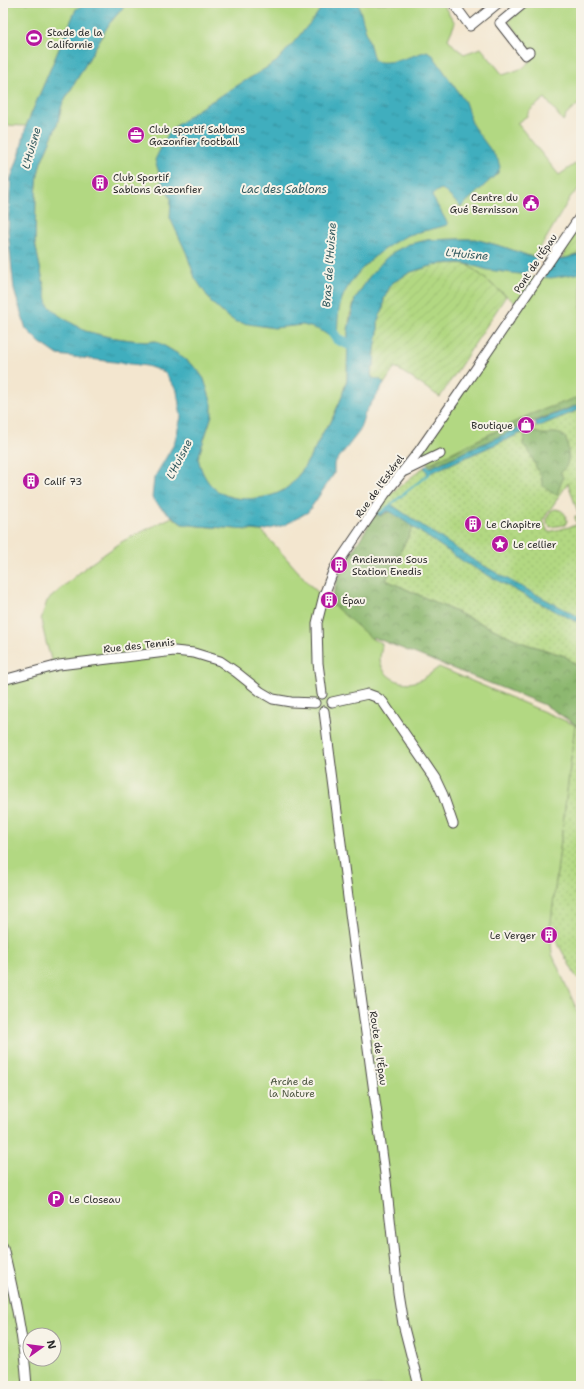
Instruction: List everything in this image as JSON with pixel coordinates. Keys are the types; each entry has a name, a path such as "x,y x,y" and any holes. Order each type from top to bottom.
{"street":[{"path":"453,3 470,26 498,3"},
{"path":"524,3 500,23 525,55 529,52"},
{"name":"Pont de l'Épau","path":"517,309 581,215"},
{"name":"Rue de l'Estérel","path":"322,694 318,663 317,622 324,595 334,568 384,494 432,433 517,309"},
{"path":"402,472 440,454"},
{"name":"Rue des Tennis","path":"3,680 59,665 174,651 194,653 220,661 261,692 273,699 291,702 314,703"},
{"path":"322,694 329,696 332,702 329,709 324,711 317,708 314,703 316,697 322,694"},
{"path":"332,702 368,694 383,702 435,778 453,824"},
{"name":"Route de l'Épau","path":"324,711 386,1181 398,1293 403,1324 419,1386"},
{"path":"3,1247 13,1286 22,1339 27,1386"}],"green space":[{"name":"Stade de la Californie","path":"3,3 86,3 76,10 26,126 3,125"},
{"path":"127,3 442,3 455,23 448,39 464,54 481,48 503,75 523,68 536,55 508,21 531,3 581,3 581,7 578,9 581,15 577,18 581,24 581,102 567,114 563,121 545,98 529,111 527,116 517,123 559,175 575,164 581,170 581,187 571,196 544,242 532,257 475,239 427,240 369,277 355,299 350,315 348,330 347,379 341,399 330,424 326,427 300,474 288,487 271,497 250,500 239,499 219,492 206,480 198,458 212,415 204,379 178,354 156,341 145,342 109,337 85,331 60,316 48,306 35,243 36,195 41,162 57,125 62,105 109,24"},
{"path":"581,221 581,254 562,259 570,237"},
{"path":"581,263 581,396 531,414 428,464 419,451 519,306 467,264"},
{"path":"438,264 467,264 506,296 440,397 395,367 384,384 382,381 372,379 371,372 374,366 378,320 383,309 384,298 392,283 411,272"},
{"path":"581,396 581,404 529,423 531,427 525,430 523,426 432,467 427,465 531,414"},
{"path":"581,409 581,669 565,656 526,644 386,580 413,527 392,505 379,513 376,510 389,495 424,467 429,473","holes":["568,483 579,516 575,516 577,523 576,525 548,532 543,520"]},
{"path":"531,431 545,434 560,434 563,435 567,441 568,462 560,473 563,477 557,495 544,486 541,476 531,456 523,445 525,434"},
{"path":"555,509 562,511 565,514 567,521 565,525 550,527 547,524 547,518 551,511"},
{"path":"391,511 413,527 386,580 526,644 565,656 581,669 581,728 545,705 373,637 367,660 321,631 340,572 376,513 380,516"},
{"name":"Arche de la Nature","path":"172,517 182,524 262,531 312,587 372,639 382,643 380,659 381,665 384,671 393,679 405,683 412,683 426,677 439,667 575,725 550,929 552,954 581,1019 581,1386 3,1386 3,680 53,666 41,620 47,601 86,567 123,541"},
{"path":"575,725 581,728 581,981 575,975 550,929"}],"water":[{"name":"L'Huisne","path":"86,3 127,3 109,24 62,105 57,125 41,162 36,195 35,243 48,305 60,316 85,331 109,337 145,342 156,341 178,354 197,369 204,379 212,404 212,415 198,458 201,469 206,478 218,492 236,498 246,499 265,497 285,489 300,474 326,427 330,424 341,399 347,379 348,330 355,299 369,277 385,259 395,251 409,244 427,240 475,239 532,257 562,259 581,254 581,273 551,278 488,270 467,264 438,264 411,272 392,283 384,298 383,309 378,320 374,366 371,372 372,378 380,380 384,384 365,413 359,432 334,464 334,474 308,512 285,525 262,531 182,524 160,507 152,498 154,478 174,444 181,417 177,391 164,372 147,366 58,355 39,342 26,329 14,290 8,230 11,178 20,153 26,126 76,9"},
{"name":"Lac des Sablons","path":"324,3 358,3 374,60 379,62 393,61 427,51 432,54 465,102 473,126 498,160 500,167 498,173 461,207 442,189 433,194 432,196 448,224 409,235 399,240 379,253 361,270 346,289 340,304 337,339 335,340 320,330 303,325 274,328 236,322 225,315 212,303 195,278 186,252 170,218 171,199 161,180 155,160 164,141 172,129 197,110 276,62 315,17"},
{"path":"581,404 581,409 537,427 535,422"},
{"path":"531,422 533,428 428,474 424,467 427,465 432,467 523,426 525,430 530,427 529,423"},
{"path":"392,505 472,559 581,618 581,624 464,562 391,512 387,511 380,516 375,512 376,510 379,513"}],"pier":[{"path":"539,255 550,256 543,279 525,276"}],"waterway":[{"name":"Bras de l'Huisne","path":"329,327 337,339 360,349"},
{"path":"380,513 430,473"}],"place":[{"name":"Stade de la Californie","path":"34,38"},
{"name":"Club sportif Sablons Gazonfier football","path":"136,135"},
{"name":"Club Sportif Sablons Gazonfier","path":"100,183"},
{"name":"Centre du Gué Bernisson","path":"531,203"},
{"name":"Boutique","path":"526,425"},
{"name":"Calif 73","path":"31,481"},
{"name":"Le Chapitre","path":"473,524"},
{"name":"Le cellier","path":"500,544"},
{"name":"Anciennne Sous Station Enedis","path":"339,565"},
{"name":"Épau","path":"329,600"},
{"name":"Le Verger","path":"549,935"},
{"name":"Le Closeau","path":"56,1199"}]}
